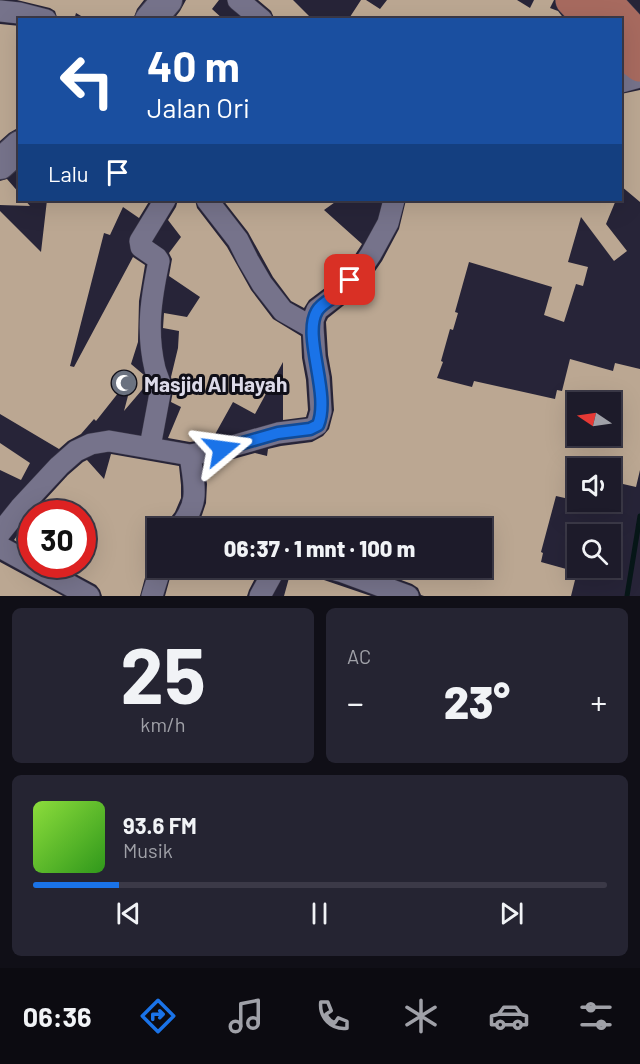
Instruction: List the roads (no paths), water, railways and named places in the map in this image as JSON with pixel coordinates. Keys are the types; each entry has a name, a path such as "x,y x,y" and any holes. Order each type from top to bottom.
{"main road":[{"path":"572,0 589,18"},
{"path":"604,0 621,18"},
{"path":"622,20 640,39"},
{"path":"622,51 640,65"}],"street":[{"path":"152,18 167,0"},
{"path":"238,0 260,18"},
{"path":"0,11 38,18"},
{"path":"622,82 640,77"},
{"path":"0,164 18,148"},
{"path":"150,447 160,387 155,370 149,325 159,261 141,247 140,242 164,201"},
{"path":"208,201 238,240 262,284 283,311 312,328"},
{"path":"0,533 59,466 76,451 90,444 109,441 190,455 222,449 278,433 310,429 318,425 321,411 319,378 312,328 317,310 338,294 363,266 388,223 394,201"},
{"path":"185,518 192,508 195,494 190,455"},
{"path":"0,547 89,596"},
{"path":"152,596 158,578"},
{"path":"260,596 270,578"},
{"path":"359,578 408,596"}],"waterway":[{"path":"627,596 640,516"}],"place":[{"name":"Masjid Al Hayah","path":"124,383"}]}
